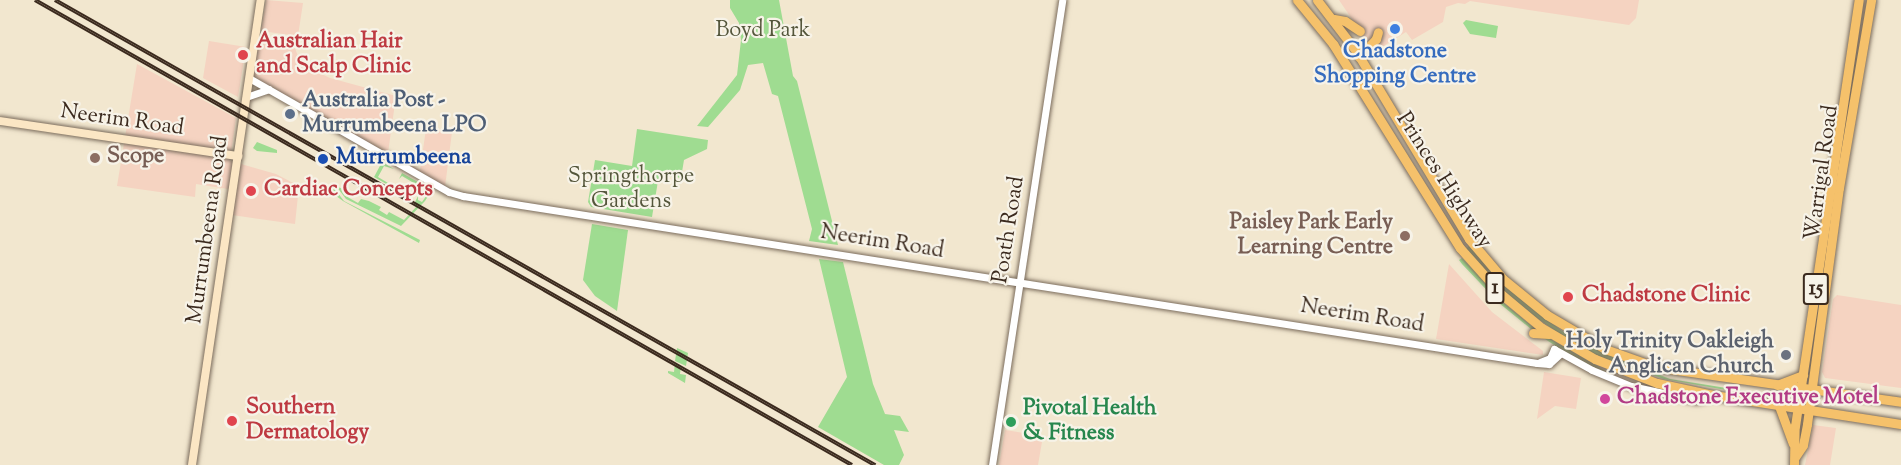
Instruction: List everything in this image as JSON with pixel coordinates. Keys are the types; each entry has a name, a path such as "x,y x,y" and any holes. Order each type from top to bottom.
{"highway":[{"name":"Princes Highway","path":"1297,0 1333,44 1460,248 1502,294 1552,334 1587,355 1658,383 1713,395 1901,424"},
{"name":"Princes Highway","path":"1317,0 1334,19 1359,57 1452,212 1475,246 1503,279 1547,315 1591,342 1656,367 1901,402"},
{"name":"Warrigal Road","path":"1795,461 1793,444 1797,409 1859,0"},
{"name":"Warrigal Road","path":"1795,461 1803,445 1809,411 1838,197 1871,0"},
{"path":"1303,20 1305,8"},
{"path":"1334,19 1345,21 1360,31"},
{"path":"1359,57 1376,39 1378,32"},
{"path":"1452,212 1452,223 1462,241 1460,248"},
{"path":"1533,333 1552,334"},
{"path":"1815,364 1824,392"},
{"path":"1777,385 1803,375"},
{"path":"1779,406 1793,444"}],"main road":[{"name":"Murrumbeena Road","path":"192,465 261,0"},
{"name":"Neerim Road","path":"0,121 238,156"}],"street":[{"name":"Poath Road","path":"992,465 1062,0"},
{"name":"Neerim Road","path":"249,78 449,192 463,196 1537,363 1550,358 1558,351 1611,378 1648,390 1696,400 1713,395"},
{"path":"246,97 269,89"}],"shaded area":[{"path":"266,0 303,3 298,36 261,31"},
{"name":"Chadstone Shopping Centre","path":"1339,0 1639,0 1636,18 1629,25 1470,1 1465,4 1458,3 1446,7 1443,22 1412,40 1406,32 1374,52"},
{"path":"258,38 293,43 301,64 330,78 396,96 388,153 420,170 426,129 452,132 445,187 252,77"},
{"path":"209,41 246,47 238,97 203,78"},
{"path":"137,64 236,118 230,161 276,174 299,186 295,224 225,214 228,189 196,184 195,197 117,186"},
{"path":"1449,264 1492,312 1543,351 1543,355 1436,339"},
{"path":"1837,295 1901,305 1901,388 1825,378 1822,372 1833,299"},
{"path":"1544,372 1581,378 1576,409 1555,406 1537,419"},
{"path":"1813,425 1836,428 1830,465 1805,465"},
{"path":"1005,430 1043,436 1038,465 999,465"}],"green space":[{"name":"Boyd Park","path":"730,0 779,0 793,76 797,81 838,245 809,241 812,229 778,96 772,94 763,63 748,65 740,90 708,127 697,126 737,75 741,40 739,23 730,8"},
{"path":"1466,20 1498,26 1496,38 1470,34 1463,23"},
{"name":"Springthorpe Gardens","path":"637,129 708,140 707,149 684,160 681,178 662,175 658,181 652,217 591,207 588,202 595,160 632,166"},
{"path":"257,142 277,150 277,153 257,151 253,148"},
{"path":"382,162 394,169 384,166 378,177 410,196 413,193 411,198 374,177"},
{"path":"402,173 432,190 425,201 401,226 346,199 336,186 345,190 344,195 358,203 361,199 369,201 381,207 379,210 387,215 389,212 404,220 417,206 414,204 418,196 418,200 422,202 429,192 402,176 399,179"},
{"path":"334,188 344,201 420,240 419,243 343,201 332,193"},
{"path":"592,224 628,230 617,311 595,296 583,280"},
{"path":"1469,246 1518,297 1562,331 1602,352 1670,379 1789,398 1789,401 1664,379 1601,357 1576,345 1527,311 1498,285 1466,249"},
{"path":"1462,258 1506,305 1538,331 1531,329 1499,303 1462,264 1459,260"},
{"path":"819,259 843,262 873,384 885,414 900,416 909,432 894,430 904,455 899,465 884,465 818,427 847,377"},
{"path":"1542,337 1547,337 1609,373 1577,360"},
{"path":"677,348 688,353 686,366 675,361"},
{"path":"675,363 681,367 680,374 686,375 685,383 668,373 668,371 674,372"}],"railway":[{"path":"35,0 852,465"},
{"path":"55,0 875,465"}],"place":[{"name":"Chadstone Shopping Centre","path":"1395,29"},
{"name":"Australian Hair and Scalp Clinic","path":"243,55"},
{"name":"Australia Post - Murrumbeena LPO","path":"290,114"},
{"name":"Scope","path":"95,158"},
{"name":"Murrumbeena","path":"323,159"},
{"name":"Cardiac Concepts","path":"251,191"},
{"name":"Paisley Park Early Learning Centre","path":"1405,236"},
{"name":"Chadstone Clinic","path":"1568,297"},
{"name":"Holy Trinity Oakleigh Anglican Church","path":"1786,355"},
{"name":"Chadstone Executive Motel","path":"1605,399"},
{"name":"Southern Dermatology","path":"232,421"},
{"name":"Pivotal Health & Fitness","path":"1011,422"}]}
